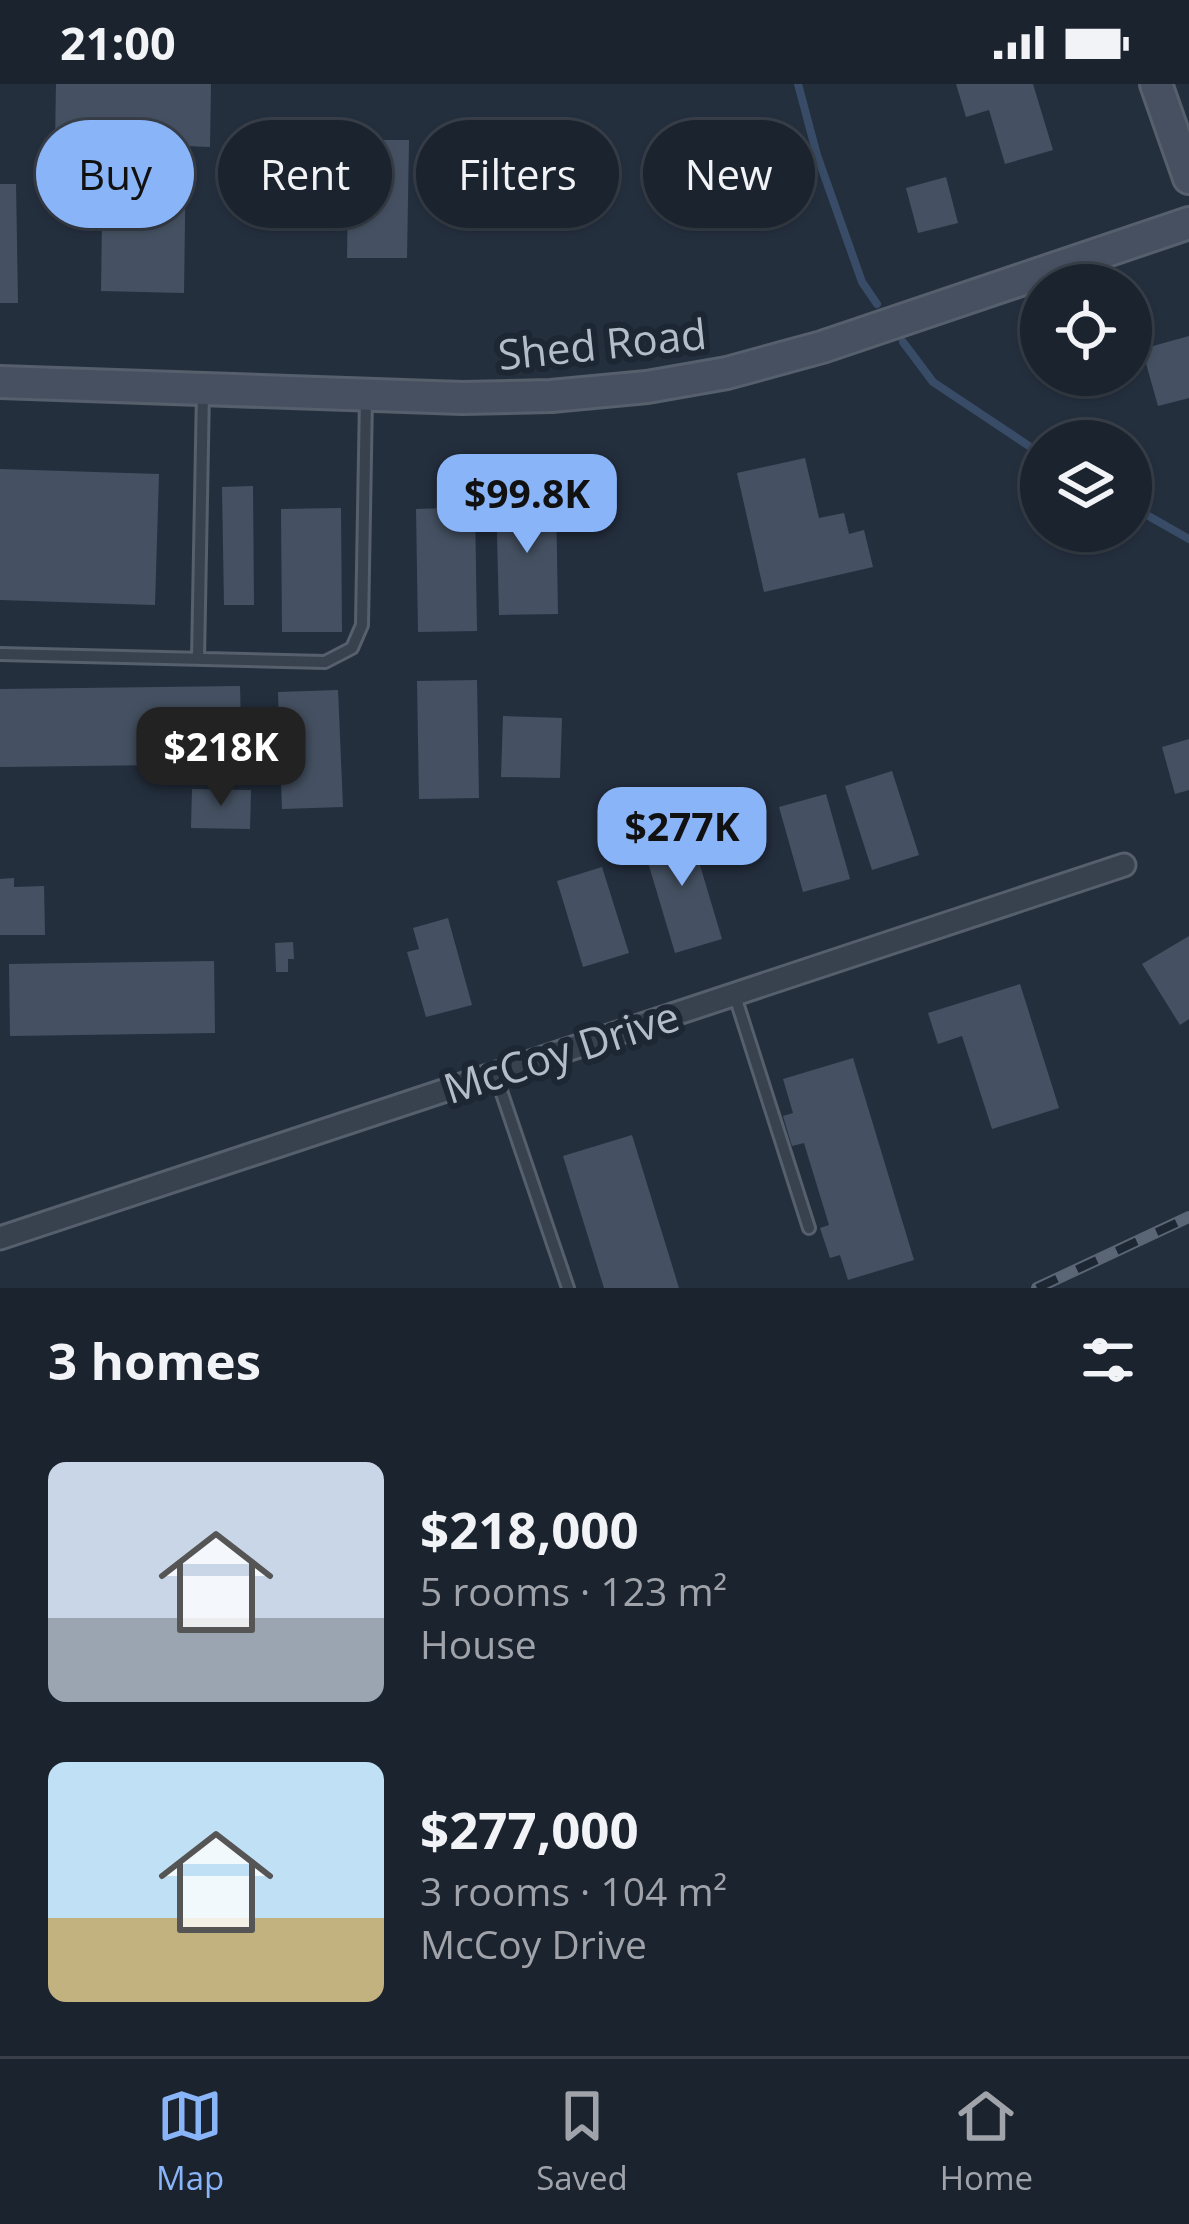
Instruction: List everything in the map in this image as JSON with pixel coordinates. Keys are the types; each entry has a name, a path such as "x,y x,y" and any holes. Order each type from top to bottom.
{"street":[{"path":"1156,84 1189,178"},
{"name":"Shed Road","path":"0,382 551,397 647,387 727,373 822,346 1189,224"},
{"name":"McCoy Drive","path":"0,1238 1124,865"}],"lane":[{"path":"198,659 203,389"},
{"path":"0,654 325,662 352,648 362,625 366,395"},
{"path":"734,993 809,1228"},
{"path":"495,1073 568,1288"}],"building":[{"path":"56,84 211,84 210,147 194,146 194,120 55,120"},
{"path":"956,84 1033,84 1053,150 1005,164 989,110 966,117"},
{"path":"392,140 409,140 407,258 347,258 348,228 392,228"},
{"path":"946,177 958,223 918,233 906,188"},
{"path":"0,184 16,184 18,303 0,303"},
{"path":"102,228 185,228 184,293 101,291"},
{"path":"1189,336 1189,398 1158,406 1152,385 1152,346"},
{"path":"805,458 819,518 844,513 849,534 864,530 873,567 764,592 737,473"},
{"path":"0,469 159,474 155,605 0,600"},
{"path":"253,486 254,605 224,605 222,487"},
{"path":"496,497 556,497 558,614 499,615"},
{"path":"475,507 477,631 418,632 416,509"},
{"path":"341,508 342,632 282,632 281,509"},
{"path":"477,680 479,798 419,799 417,681"},
{"path":"240,686 242,764 0,767 0,689"},
{"path":"338,690 343,807 282,809 278,692"},
{"path":"503,716 562,718 560,778 501,777"},
{"path":"1189,739 1189,790 1175,794 1162,747"},
{"path":"892,771 919,855 872,870 845,786"},
{"path":"192,789 251,790 250,829 191,828"},
{"path":"826,794 850,879 803,892 779,807"},
{"path":"688,825 722,939 675,953 641,839"},
{"path":"602,867 629,953 583,967 557,881"},
{"path":"14,878 14,887 44,886 45,935 0,935 0,879"},
{"path":"448,918 472,1005 426,1017 407,952 419,949 413,928"},
{"path":"1189,936 1189,1019 1180,1025 1142,964"},
{"path":"293,942 294,959 288,959 288,972 276,972 275,943"},
{"path":"214,961 215,1033 10,1036 9,964"},
{"path":"1020,984 1059,1108 992,1129 962,1036 938,1044 928,1013"},
{"path":"853,1058 914,1260 848,1280 840,1255 830,1258 820,1228 829,1225 804,1143 792,1146 783,1116 793,1113 783,1079"},
{"path":"632,1135 679,1288 604,1288 563,1156"}],"waterway":[{"path":"798,84 817,155 862,282 877,304"},
{"path":"903,342 933,382 1020,440"},
{"path":"1152,518 1189,539"}],"railway":[{"path":"1037,1288 1189,1217"}]}
